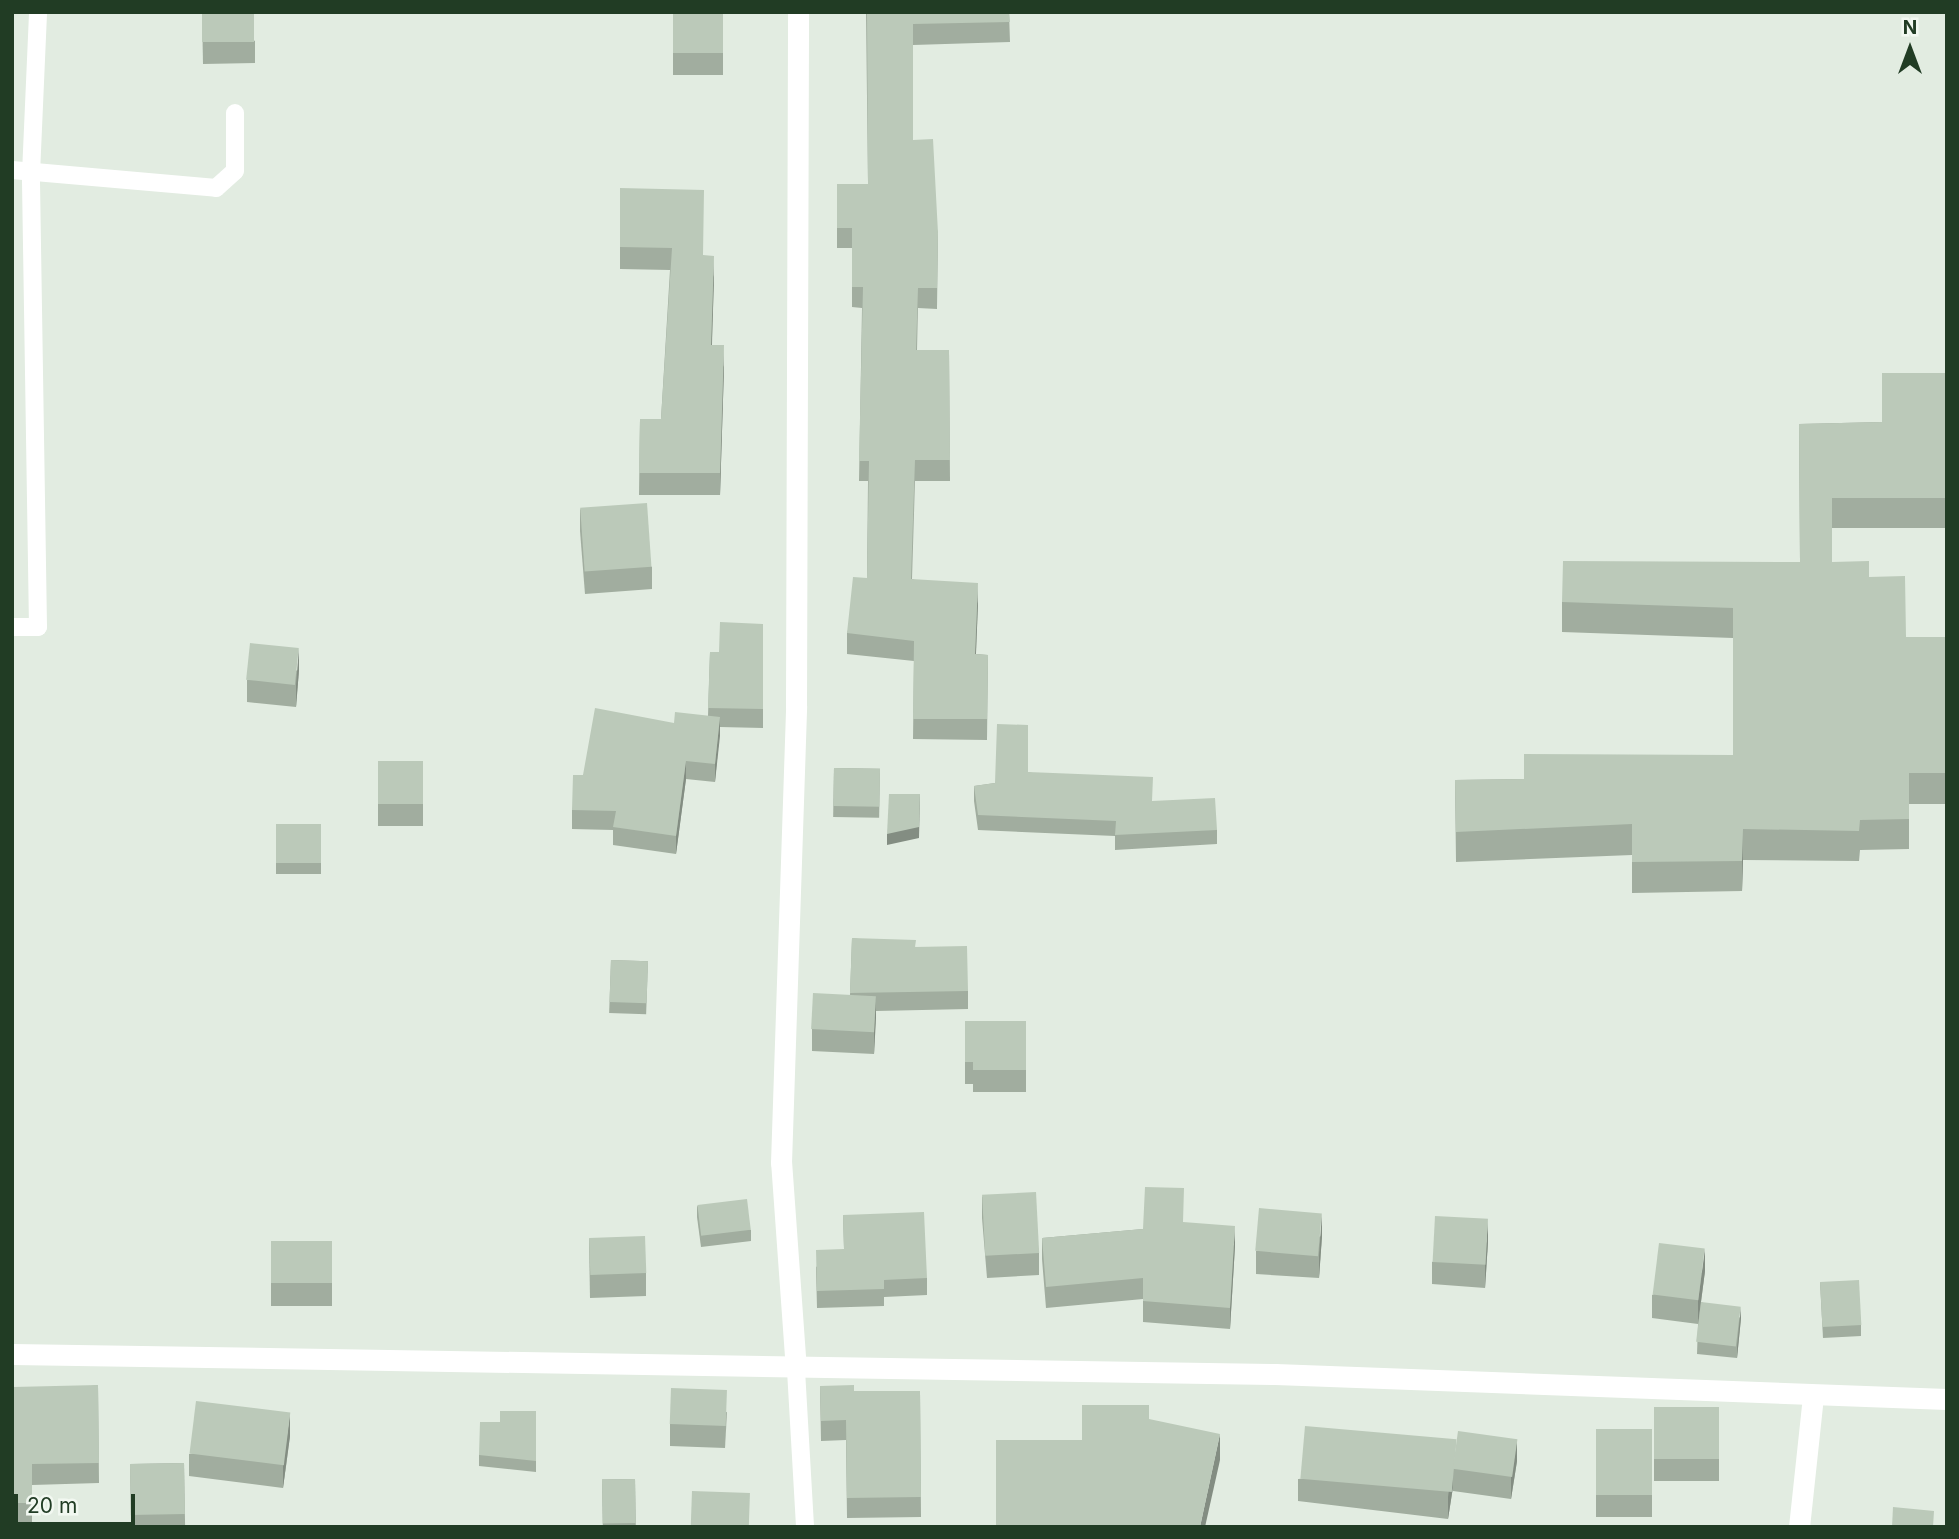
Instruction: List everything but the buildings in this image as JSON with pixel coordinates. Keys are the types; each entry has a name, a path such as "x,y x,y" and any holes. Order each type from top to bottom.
{"street":[{"path":"796,1370 781,1163 796,706 798,12"},
{"path":"12,1354 796,1370 1275,1374 1813,1397 1947,1399"},
{"path":"1798,1527 1813,1397"}],"lane":[{"path":"12,626 38,627 32,174 38,12"},
{"path":"12,170 32,174 215,188 235,171 235,113"},
{"path":"796,1370 805,1527"}]}
